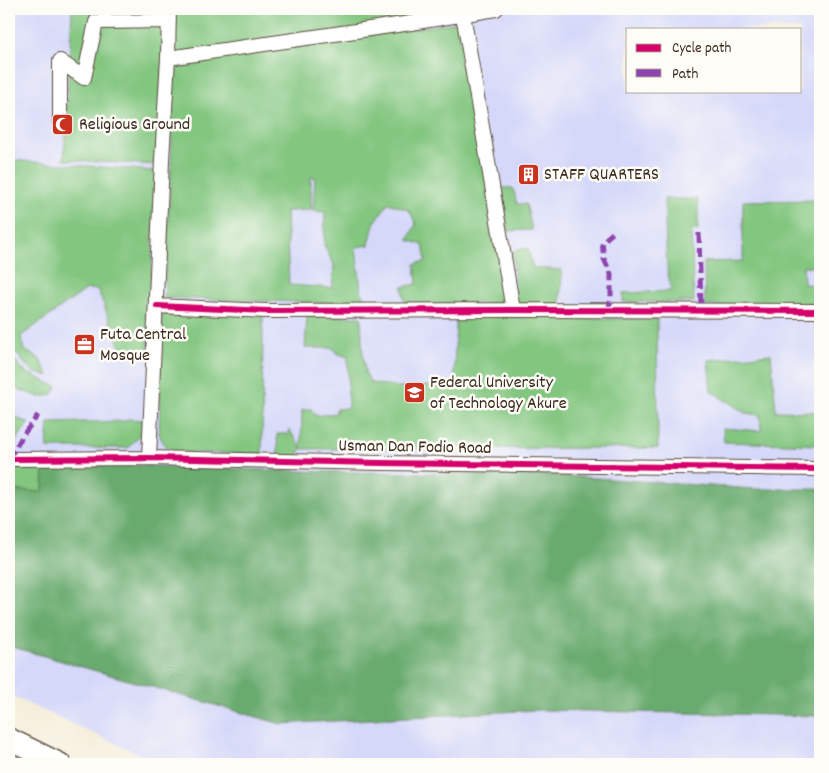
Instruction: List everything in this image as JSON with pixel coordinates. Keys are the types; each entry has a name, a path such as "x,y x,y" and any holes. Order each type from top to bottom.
{"highway":[{"path":"9,739 38,759 60,764"}],"street":[{"path":"168,58 496,9"},
{"path":"463,14 513,310"},
{"path":"60,123 60,61 84,78 96,22 169,15 149,458"},
{"path":"157,306 267,311 820,311"},
{"name":"Usman Dan Fodio Road","path":"9,459 149,458 820,469"}],"shaded area":[{"name":"Federal University of Technology Akure","path":"9,9 820,9 820,764 161,764 9,695"}],"green space":[{"path":"72,9 165,9 158,165 64,160"},
{"path":"171,9 454,9 321,36 170,58"},
{"path":"457,22 488,186 506,303 405,304 402,287 417,284 415,264 426,261 423,245 408,240 416,224 409,210 388,203 374,224 369,245 356,247 361,290 366,304 164,298 174,64","holes":["311,177 315,177 313,211 325,212 324,245 334,265 332,288 289,285 286,211 311,210"]},
{"path":"9,160 156,171 148,348 124,358 98,290 87,289 21,336 24,350 39,358 49,376 35,373 23,362 9,343"},
{"path":"500,188 513,188 517,204 526,204 532,230 508,231"},
{"path":"664,199 698,199 698,230 691,231 694,302 623,302 623,293 671,291 667,267"},
{"path":"820,200 820,267 803,266 804,284 819,285 819,304 705,306 704,262 743,261 743,201"},
{"path":"528,248 533,268 562,270 560,307 516,306 513,251"},
{"path":"162,314 263,316 262,454 173,452 163,443 159,434"},
{"path":"307,316 361,317 365,372 371,383 407,388 454,383 456,316 657,319 658,448 301,449 298,457 278,456 277,434 289,434 289,429 301,448 302,410 311,409 316,416 336,413 336,409 348,408 348,357 336,353 334,348 305,348"},
{"path":"9,353 24,371 57,387 52,395 40,397 9,386"},
{"path":"771,354 776,411 820,412 820,445 724,442 723,428 761,431 760,415 745,413 711,391 708,360"},
{"path":"9,414 29,422 9,451"},
{"path":"128,419 144,420 143,432 128,448 47,448 49,423 125,421"},
{"path":"9,462 44,462 43,492 9,490"},
{"path":"44,462 298,471 554,475 755,489 820,489 820,716 539,710 281,724 9,646 9,490 43,492"}],"marked path":[{"path":"608,311 611,298 611,274 604,259 602,242 616,230"},
{"path":"699,233 701,311"},
{"path":"9,459 23,435 38,415"}],"cycle path":[{"path":"157,306 267,311 820,311"},
{"path":"9,459 149,458 820,469"}],"place":[{"name":"Religious Ground","path":"63,125"},
{"name":"STAFF QUARTERS","path":"528,175"},
{"name":"Futa Central Mosque","path":"84,345"},
{"name":"Federal University of Technology Akure","path":"414,393"}]}
